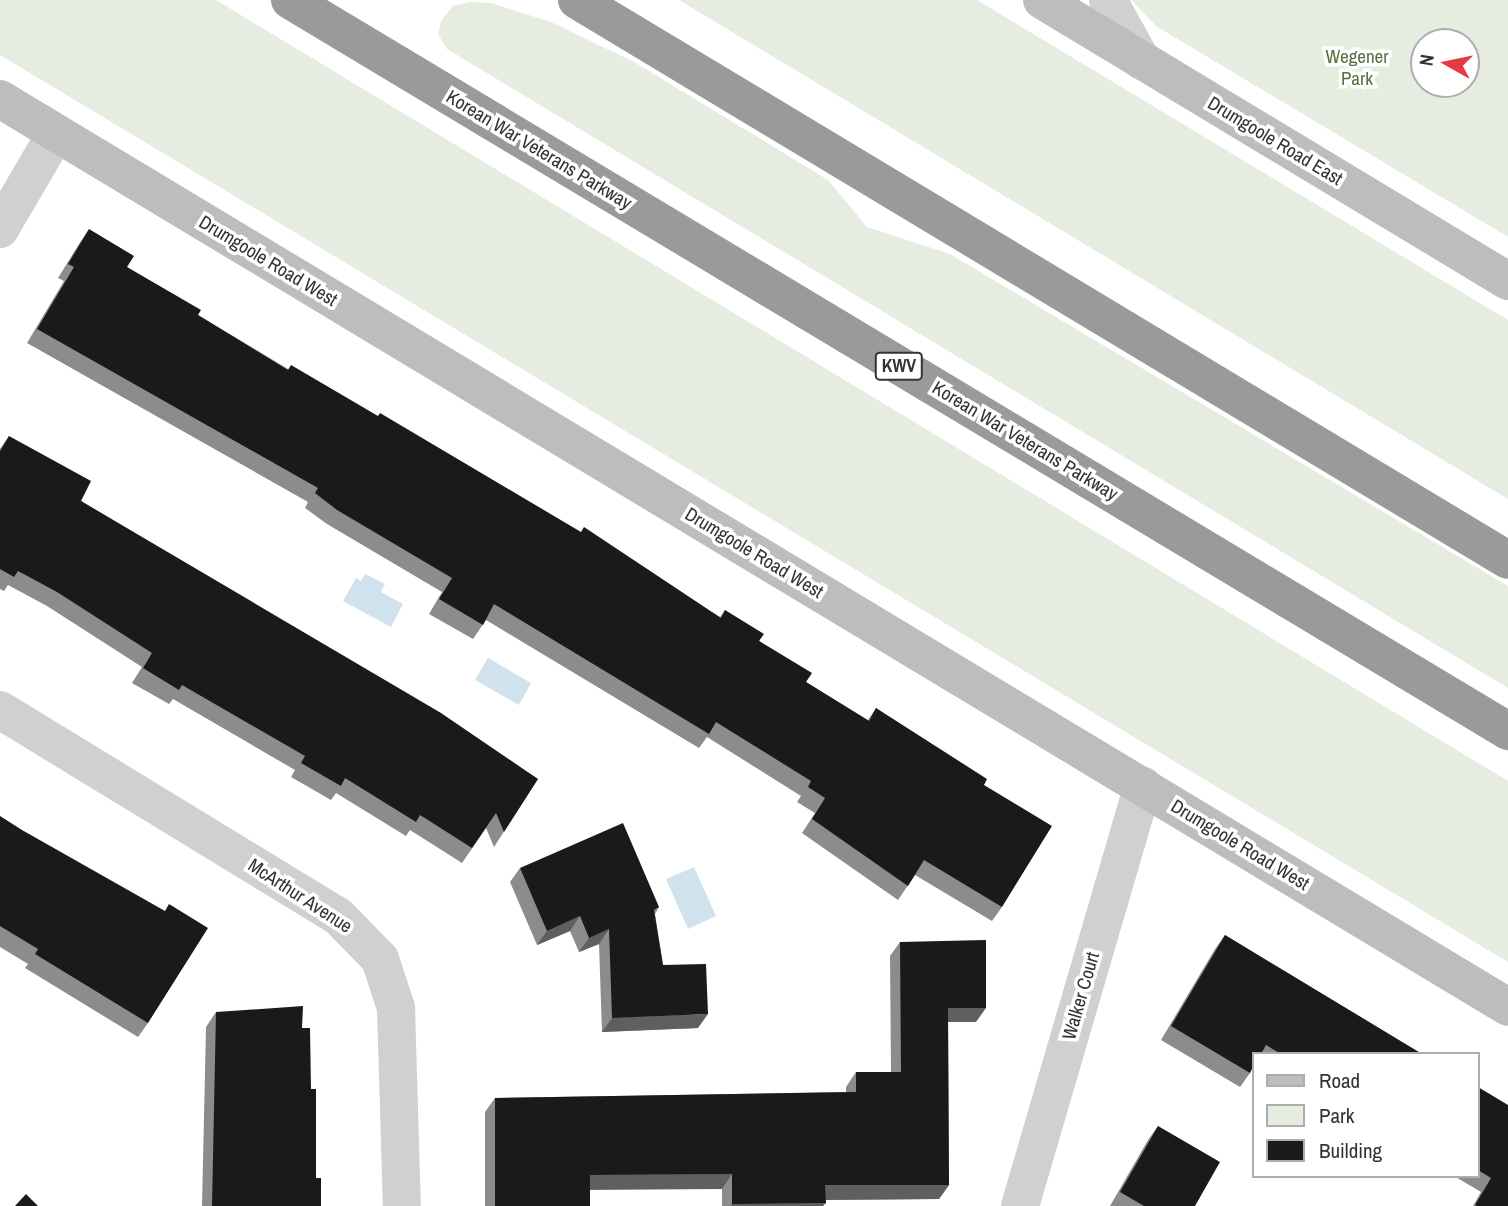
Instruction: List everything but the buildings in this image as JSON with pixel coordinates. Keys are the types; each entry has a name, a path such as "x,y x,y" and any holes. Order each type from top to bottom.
{"highway":[{"name":"Korean War Veterans Parkway","path":"289,0 1508,731"},
{"path":"577,0 1508,561"}],"main road":[{"name":"Drumgoole Road East","path":"1042,0 1508,281"},
{"name":"Drumgoole Road West","path":"0,99 1508,1007"}],"street":[{"path":"1108,0 1142,61"},
{"path":"0,229 56,133"},
{"name":"McArthur Avenue","path":"0,710 338,916 374,951 396,1009 402,1206"},
{"name":"Walker Court","path":"1020,1206 1143,786"}],"green space":[{"path":"0,0 216,0 1508,781 1508,962 0,55"},
{"path":"679,0 977,0 1508,320 1508,499"},
{"name":"Wegener Park","path":"1131,0 1508,0 1508,237 1156,26"},
{"path":"470,2 491,3 551,22 634,62 828,180 867,227 950,254 1508,586 1508,688 447,49 438,34 441,21 453,6"}],"water":[{"path":"365,574 385,584 381,592 403,604 391,627 343,601 356,578 361,581"},
{"path":"488,658 531,683 519,705 475,680"},
{"path":"694,867 716,916 688,929 666,879"}]}
